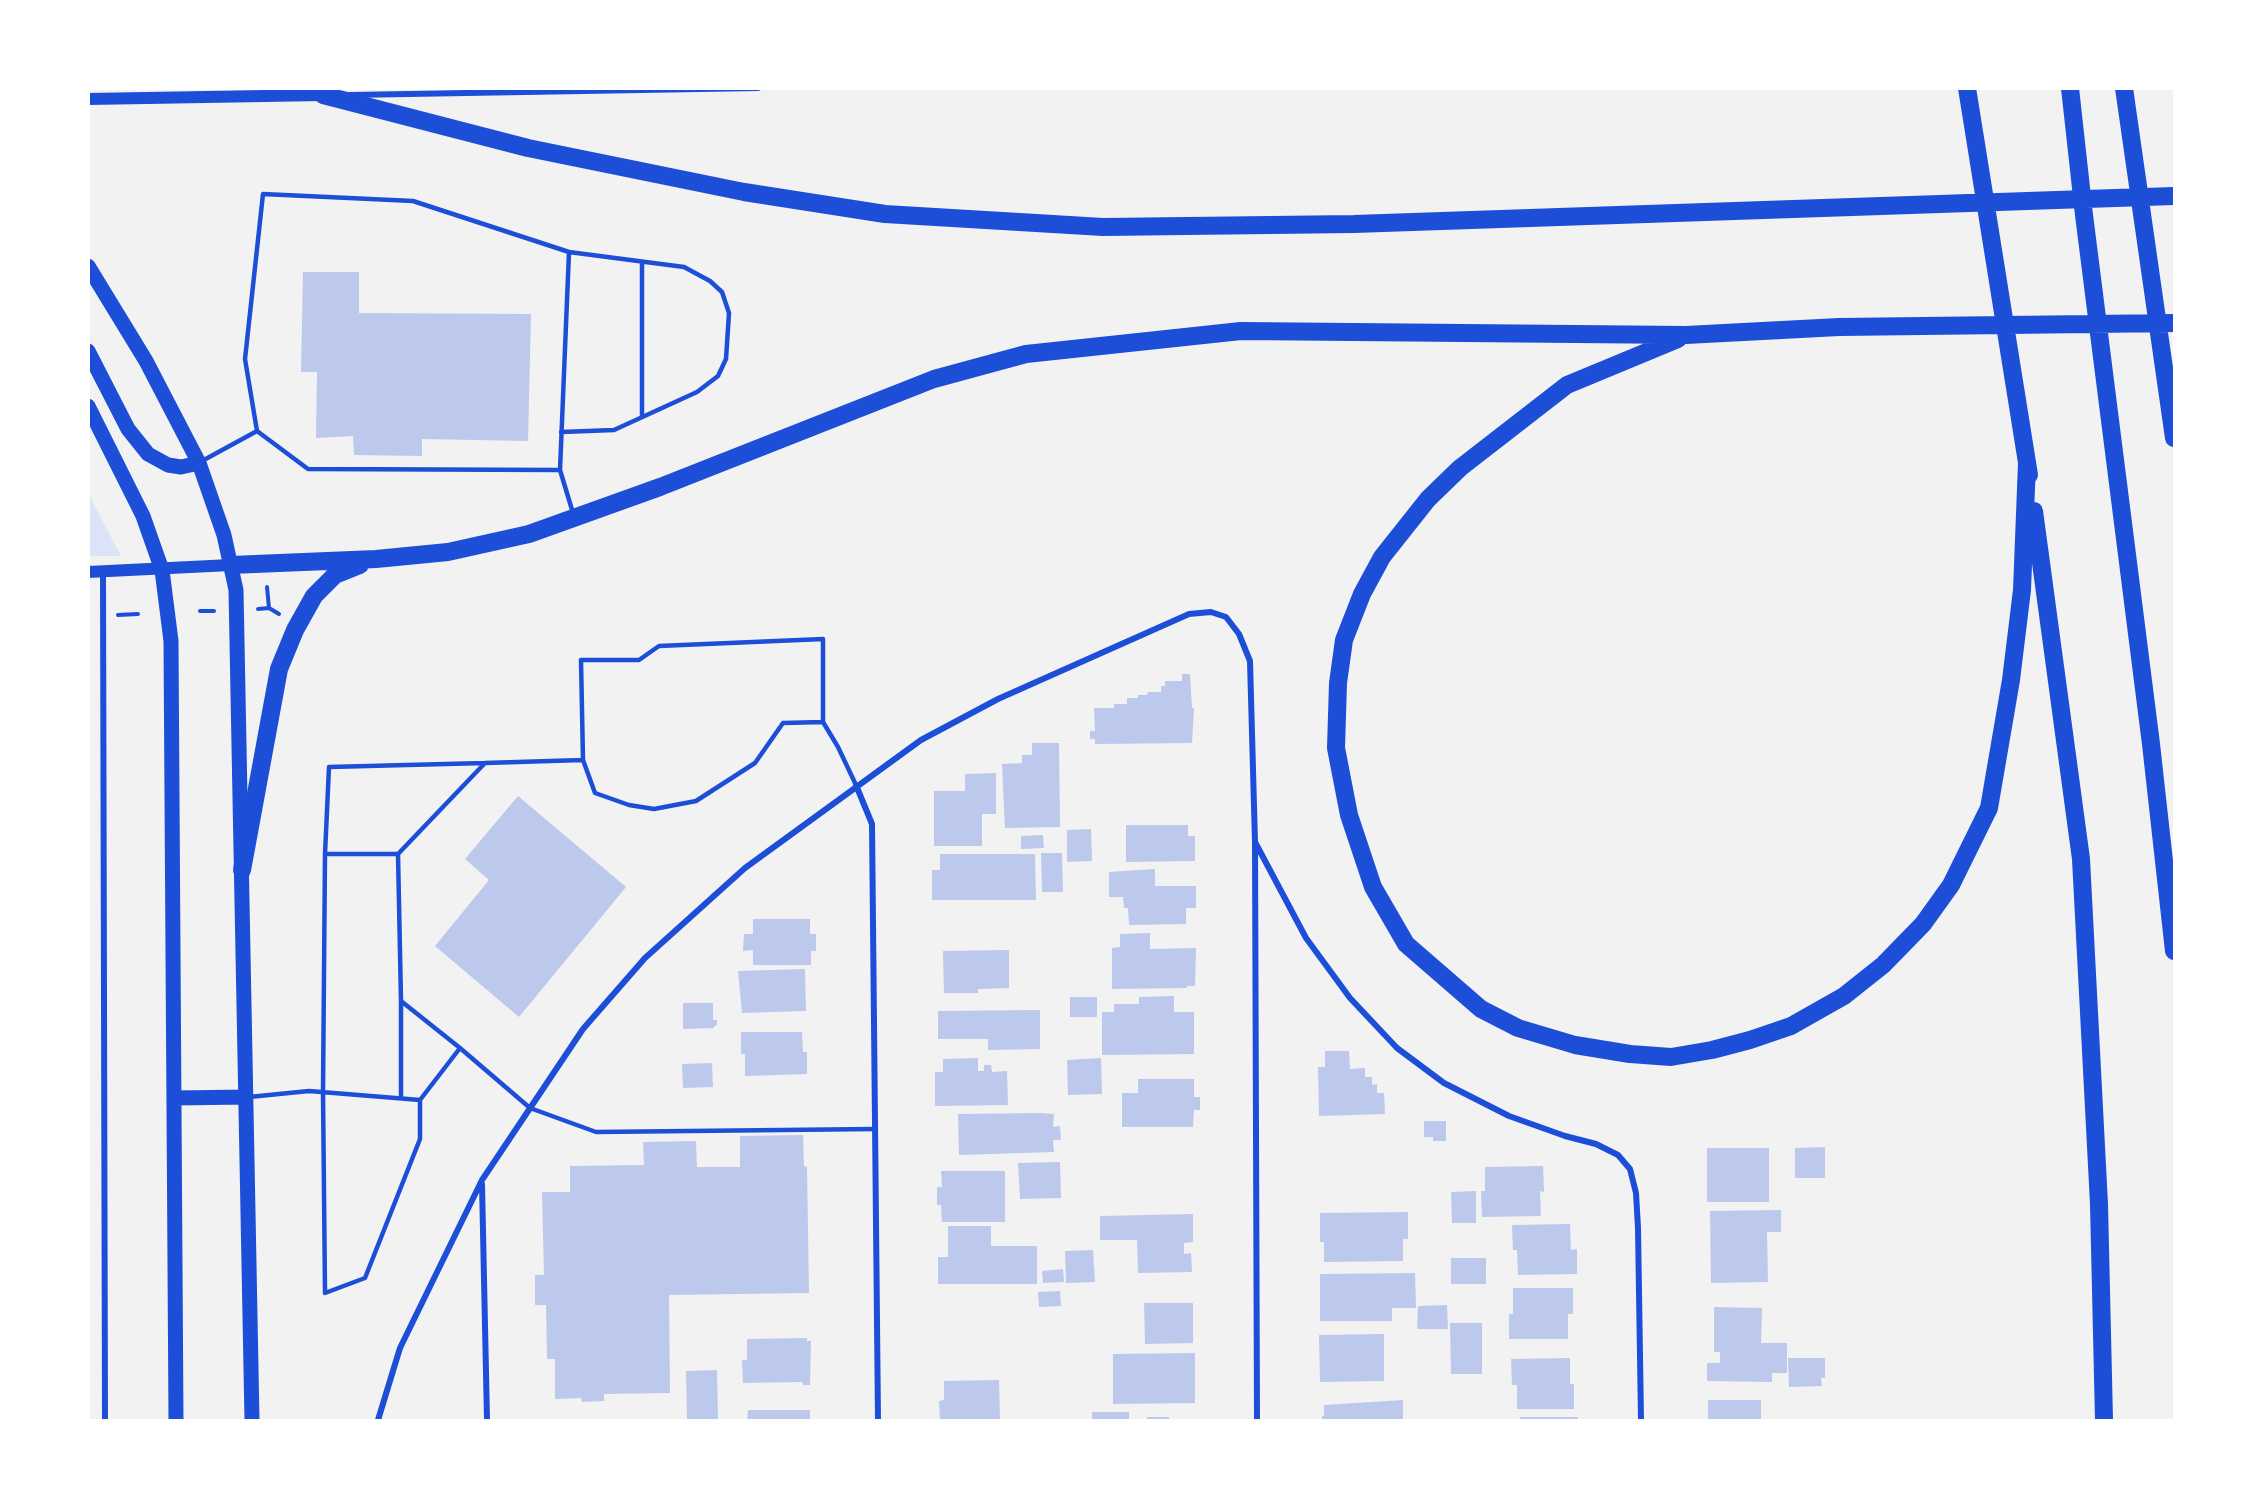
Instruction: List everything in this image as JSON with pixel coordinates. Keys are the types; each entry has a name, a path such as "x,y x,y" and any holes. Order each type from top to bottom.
{"highway":[{"path":"1967,88 2027,463 2081,859 2099,1204 2104,1420"},
{"path":"2070,88 2175,951"},
{"path":"2124,88 2175,438"},
{"path":"323,95 540,150 744,192 885,214 1103,227 1354,224 2175,196"},
{"path":"231,565 376,559 448,552 529,534 575,519 934,379 1026,354 1241,331 1686,335 1839,327 2175,323"},
{"path":"1686,335 1567,385 1460,468 1428,499 1383,557 1362,594 1344,640 1338,683 1336,748 1349,815 1373,886 1406,944 1481,1009 1518,1028 1575,1045 1630,1054 1671,1057 1712,1050 1791,1026 1844,996 1883,965 1923,924 1951,885 1989,808 2011,680 2022,590 2027,463"},
{"path":"2162,348 2175,386"},
{"path":"242,870 279,669 295,630 314,596 335,575 376,559"}],"main road":[{"path":"88,99 323,95"},
{"path":"88,266 146,361 199,463 224,535 236,590 252,1420"},
{"path":"88,351 128,429 148,454 168,465 181,467 199,463"},
{"path":"88,406 143,516 162,570 171,641 176,1420"},
{"path":"88,572 231,565"},
{"path":"174,1098 246,1098"}],"street":[{"path":"323,95 758,88"},
{"path":"103,573 105,1420"},
{"path":"378,1420 400,1348 482,1180 583,1029 645,958 745,868 856,785 921,740 999,699 1189,614 1211,612 1226,617 1239,634 1250,661 1255,842 1257,1420"},
{"path":"856,785 872,824 878,1420"},
{"path":"1255,842 1306,938 1350,998 1397,1048 1444,1083 1509,1116 1565,1136 1596,1144 1618,1155 1630,1169 1636,1193 1638,1228 1641,1420"},
{"path":"482,1180 487,1420"}],"lane":[{"path":"560,470 308,469 257,431 245,359 263,194 413,201 569,252 684,267 710,281 722,292 729,313 726,359 718,376 697,392 614,430 561,432"},
{"path":"569,252 560,470 575,519"},
{"path":"642,262 642,417"},
{"path":"199,463 257,431"},
{"path":"823,722 783,723 755,763 696,801 654,809 629,805 595,793 583,760 581,660 639,660 659,646 823,639 823,722 856,785"},
{"path":"460,1048 420,1100 420,1139 365,1278 325,1293 323,1092 325,854 329,767 583,760"},
{"path":"401,1098 398,854 486,763"},
{"path":"325,854 398,854"},
{"path":"401,1001 531,1108 596,1132 875,1129"},
{"path":"246,1098 323,1092 420,1100"}],"path":[{"path":"267,587 269,608"},
{"path":"258,609 269,608 280,615"},
{"path":"200,612 214,611"},
{"path":"118,615 138,614"}],"shaded area":[{"path":"89,495 121,556 89,556"}],"building":[{"path":"303,272 359,272 359,313 531,314 528,441 422,439 422,456 354,455 353,436 316,438 317,372 301,372"},
{"path":"1182,674 1190,674 1192,708 1194,708 1192,743 1095,744 1095,739 1090,739 1090,731 1095,731 1094,708 1114,708 1114,704 1127,704 1127,698 1138,698 1138,695 1147,695 1148,692 1161,692 1161,686 1165,686 1165,681 1182,681"},
{"path":"1032,743 1059,743 1060,827 1005,828 1002,764 1022,763 1022,755 1032,755"},
{"path":"996,773 996,814 982,814 982,846 934,846 934,791 965,791 965,774"},
{"path":"518,796 626,887 519,1017 435,946 489,880 465,859"},
{"path":"1126,825 1188,825 1188,836 1195,836 1195,861 1126,862"},
{"path":"1091,829 1092,861 1067,862 1067,830"},
{"path":"1043,835 1044,848 1021,849 1021,836"},
{"path":"1041,853 1062,853 1063,892 1042,892"},
{"path":"940,854 1035,854 1036,900 932,900 932,870 940,870"},
{"path":"1155,869 1155,886 1196,886 1196,908 1186,908 1186,924 1129,925 1128,908 1124,908 1123,897 1109,897 1109,872"},
{"path":"753,919 810,919 810,934 816,934 816,951 811,951 811,965 753,965 753,950 743,951 744,934 753,934"},
{"path":"1150,933 1150,949 1196,948 1195,986 1112,989 1112,948 1120,947 1120,934"},
{"path":"1009,950 1009,988 978,989 978,993 944,993 943,951"},
{"path":"805,969 806,1011 742,1013 738,971"},
{"path":"1174,996 1174,1012 1194,1012 1194,1054 1102,1055 1102,1012 1114,1012 1114,1004 1139,1004 1139,997"},
{"path":"1070,997 1097,997 1097,1017 1070,1017"},
{"path":"683,1003 713,1003 713,1020 717,1020 717,1025 714,1028 683,1029"},
{"path":"1040,1010 1040,1049 988,1050 988,1039 938,1039 938,1011"},
{"path":"741,1032 802,1032 803,1052 807,1052 807,1074 745,1076 745,1054 741,1054"},
{"path":"1325,1051 1349,1051 1350,1069 1365,1068 1365,1077 1372,1077 1372,1085 1377,1084 1377,1093 1384,1093 1385,1114 1319,1116 1318,1067 1325,1067"},
{"path":"978,1058 978,1071 984,1071 984,1065 991,1065 992,1072 1007,1071 1008,1105 935,1106 935,1072 943,1072 943,1059"},
{"path":"1101,1058 1102,1094 1068,1095 1067,1060"},
{"path":"712,1063 713,1087 683,1088 682,1064"},
{"path":"1138,1079 1194,1079 1194,1097 1200,1097 1200,1110 1194,1110 1193,1127 1122,1127 1122,1093 1138,1093"},
{"path":"958,1114 1054,1114 1053,1127 1060,1126 1061,1140 1053,1140 1054,1152 959,1155"},
{"path":"1424,1121 1446,1121 1446,1141 1433,1141 1433,1137 1424,1137"},
{"path":"803,1135 804,1166 807,1167 809,1293 669,1295 670,1393 604,1394 604,1401 582,1402 581,1398 555,1399 555,1359 547,1359 546,1305 535,1305 535,1275 544,1275 542,1192 570,1192 570,1166 644,1165 643,1142 696,1141 697,1167 740,1167 740,1136"},
{"path":"1825,1147 1825,1178 1795,1178 1795,1148"},
{"path":"1707,1148 1769,1148 1769,1202 1707,1202"},
{"path":"1060,1162 1061,1198 1020,1199 1018,1163"},
{"path":"1543,1166 1544,1192 1540,1191 1541,1216 1482,1217 1481,1191 1485,1191 1485,1167"},
{"path":"941,1171 1005,1171 1005,1222 942,1222 941,1205 937,1205 937,1187 942,1187"},
{"path":"1476,1191 1476,1223 1452,1223 1451,1192"},
{"path":"1781,1210 1781,1232 1767,1232 1768,1282 1711,1283 1710,1211"},
{"path":"1408,1212 1408,1239 1403,1239 1403,1261 1324,1262 1324,1242 1320,1242 1320,1213"},
{"path":"1193,1214 1193,1242 1184,1243 1184,1254 1191,1253 1192,1272 1138,1273 1137,1240 1100,1240 1100,1216"},
{"path":"1570,1224 1571,1250 1577,1249 1577,1274 1518,1275 1517,1250 1513,1250 1512,1225"},
{"path":"948,1226 991,1226 991,1246 1037,1246 1037,1284 938,1284 938,1257 948,1257"},
{"path":"1093,1250 1095,1282 1066,1283 1065,1251"},
{"path":"1451,1258 1486,1258 1486,1284 1451,1284"},
{"path":"1063,1269 1064,1282 1043,1283 1042,1271"},
{"path":"1415,1273 1416,1308 1392,1308 1392,1321 1320,1321 1320,1274"},
{"path":"1513,1288 1573,1288 1573,1314 1568,1314 1568,1339 1509,1339 1509,1314 1513,1314"},
{"path":"1060,1291 1061,1306 1039,1307 1038,1292"},
{"path":"1144,1303 1193,1303 1193,1343 1145,1344"},
{"path":"1447,1305 1448,1329 1417,1329 1418,1306"},
{"path":"1714,1307 1762,1308 1761,1343 1787,1343 1787,1373 1772,1373 1772,1382 1707,1381 1707,1363 1720,1363 1720,1352 1714,1352"},
{"path":"1450,1323 1482,1323 1482,1374 1451,1374"},
{"path":"1384,1334 1384,1381 1320,1382 1319,1335"},
{"path":"807,1338 807,1341 811,1341 810,1385 803,1385 802,1382 743,1383 742,1360 747,1360 747,1339"},
{"path":"1195,1353 1195,1403 1113,1404 1113,1354"},
{"path":"1570,1358 1570,1384 1574,1384 1574,1409 1517,1409 1517,1385 1512,1385 1511,1359"},
{"path":"1788,1358 1825,1358 1825,1378 1821,1378 1822,1386 1789,1387"},
{"path":"717,1370 718,1420 687,1420 686,1371"},
{"path":"999,1380 1000,1420 940,1420 939,1401 944,1400 944,1381"},
{"path":"1403,1400 1403,1420 1322,1420 1324,1405"},
{"path":"1708,1400 1761,1400 1761,1420 1708,1420"},
{"path":"748,1410 810,1410 810,1420 747,1420"},
{"path":"1092,1412 1129,1412 1129,1420 1092,1420"},
{"path":"1147,1417 1169,1417 1169,1420 1147,1420"},
{"path":"1520,1417 1578,1417 1578,1420 1520,1420"}]}
